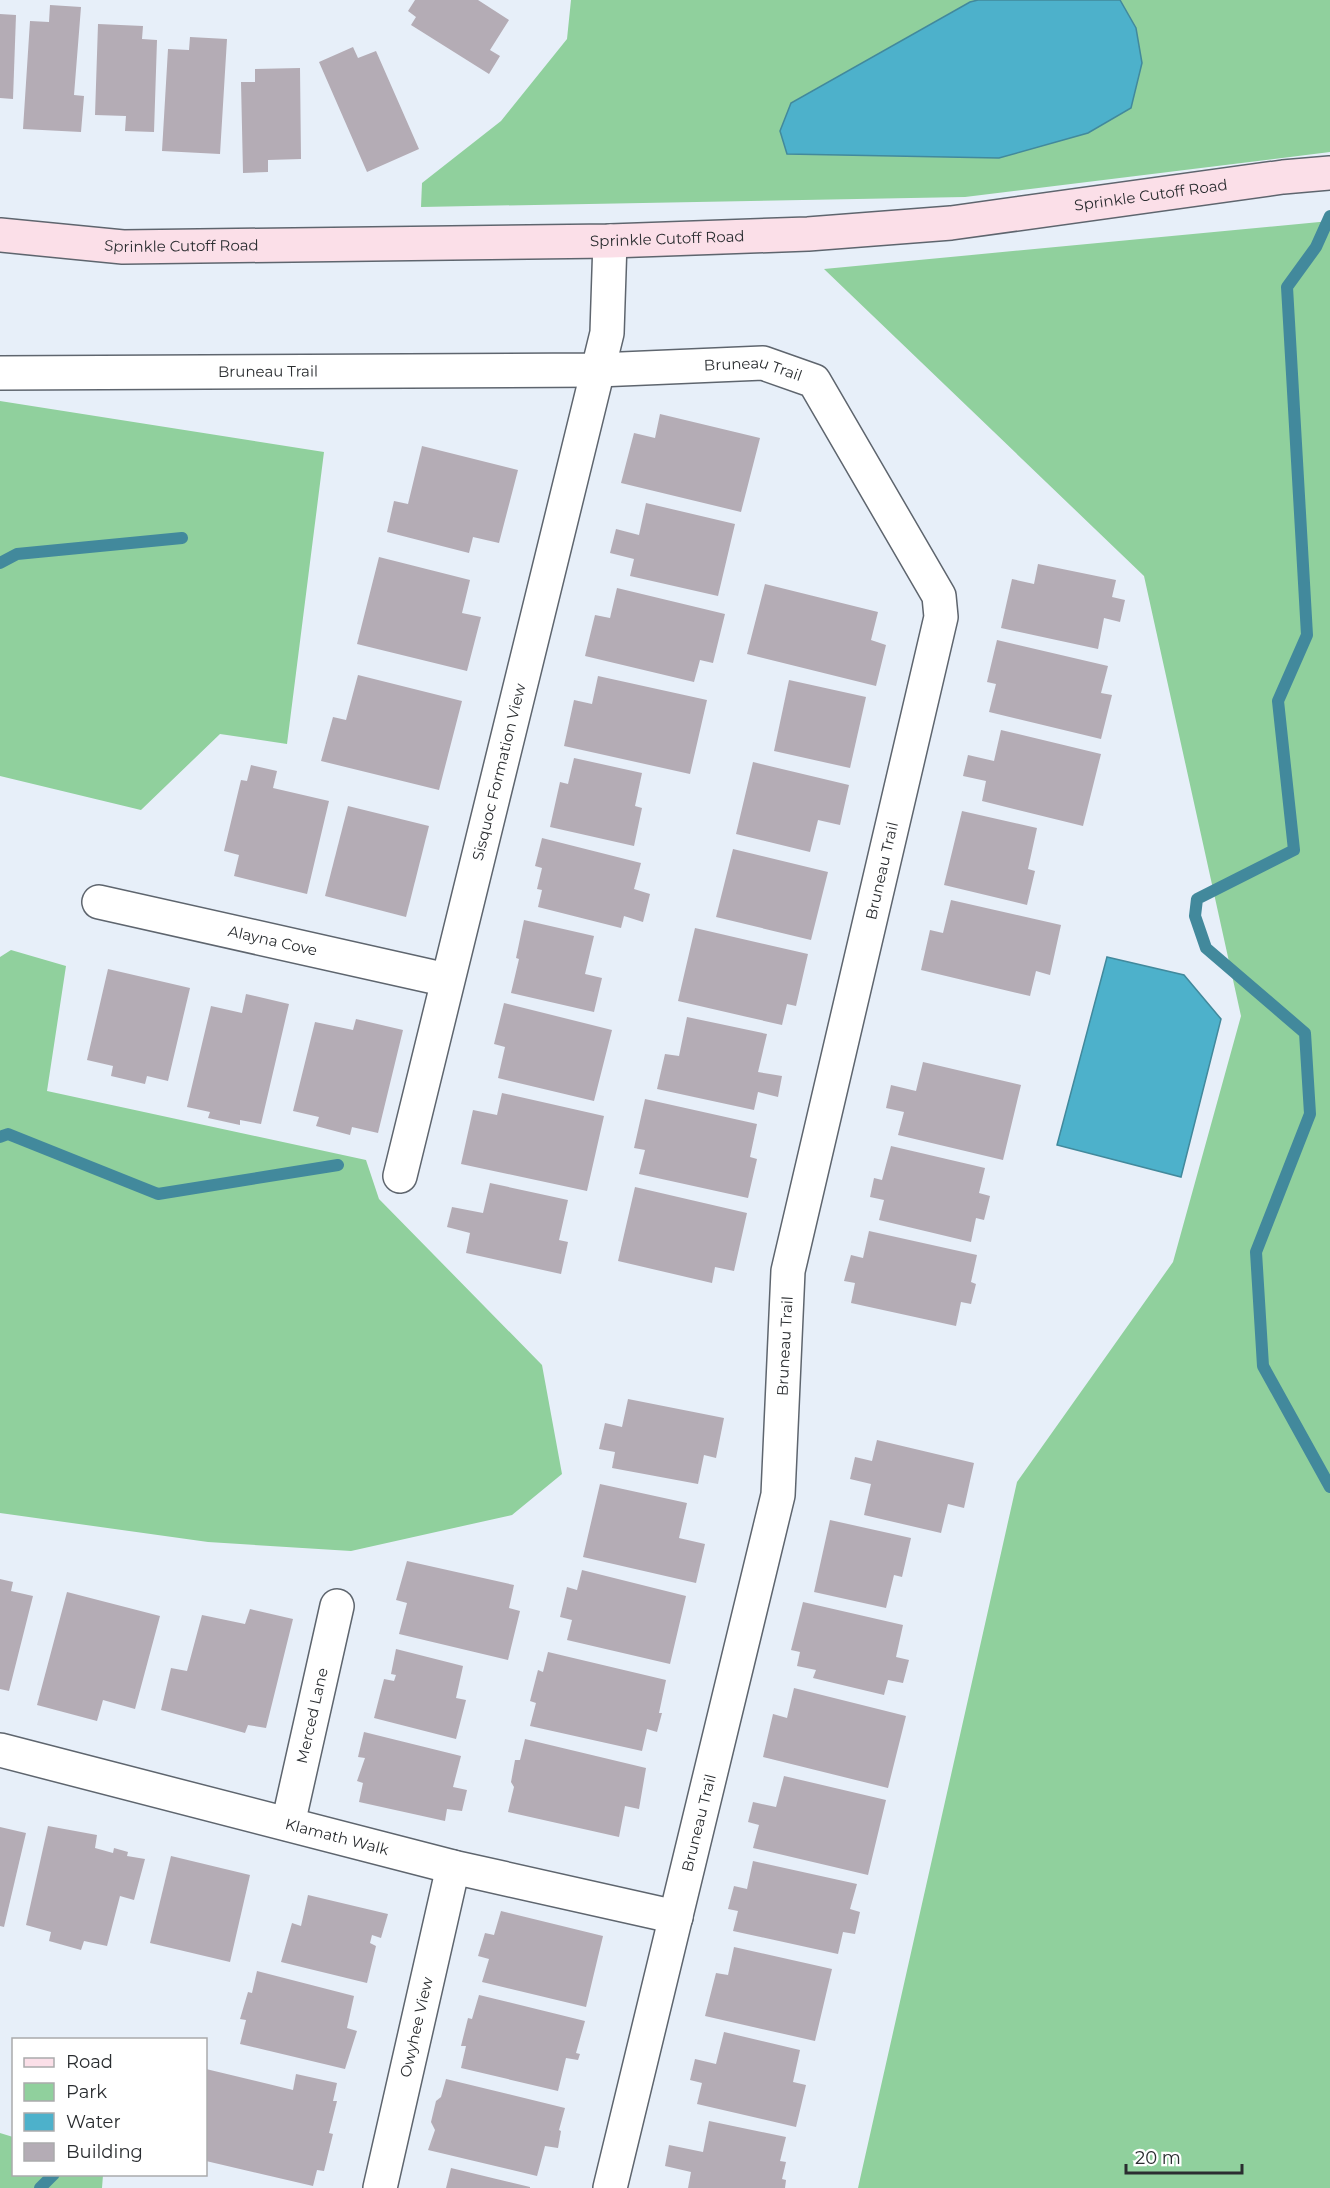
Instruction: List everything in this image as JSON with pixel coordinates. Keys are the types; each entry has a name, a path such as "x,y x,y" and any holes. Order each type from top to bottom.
{"street":[{"name":"Sprinkle Cutoff Road","path":"0,235 123,247 610,241 808,234 951,223 1283,177 1330,173"},
{"name":"Sisquoc Formation View","path":"400,1176 607,333 610,241"},
{"name":"Bruneau Trail","path":"0,373 598,370 763,363 814,381 939,596 941,617 788,1271 778,1495 610,2188"},
{"name":"Alayna Cove","path":"99,902 447,980"},
{"name":"Merced Lane","path":"288,1824 336,1606"},
{"name":"Klamath Walk","path":"0,1750 453,1867 676,1917"},
{"name":"Owyhee View","path":"380,2188 453,1867"}],"green space":[{"path":"571,0 1330,0 1330,152 965,197 421,207 422,183 501,121 567,39"},
{"path":"1330,221 1330,2188 858,2188 1017,1482 1173,1262 1241,1016 1144,576 824,269"},
{"path":"0,401 324,452 287,744 220,734 141,810 0,776"},
{"path":"11,950 66,966 47,1091 366,1160 379,1199 542,1365 562,1474 512,1515 351,1551 208,1542 0,1513 0,957"},
{"path":"0,2133 12,2137 12,2176 103,2176 102,2188 0,2188"}],"water":[{"path":"978,0 1120,0 1136,28 1142,63 1131,108 1088,133 999,158 787,154 780,131 791,103 970,2"},
{"path":"1107,957 1184,975 1221,1019 1181,1177 1057,1145"}],"building":[{"path":"415,0 478,0 509,20 490,50 500,56 489,74 411,25 416,17 408,11"},
{"path":"50,5 81,7 74,95 84,96 81,132 23,129 30,21 49,22"},
{"path":"0,14 16,15 13,99 0,98"},
{"path":"98,24 143,26 142,39 157,40 154,132 125,131 126,116 95,115"},
{"path":"190,37 227,39 220,154 162,151 168,49 189,50"},
{"path":"353,47 358,58 376,51 419,149 367,172 319,62"},
{"path":"300,68 301,159 268,160 268,172 243,173 241,82 255,82 255,69"},
{"path":"660,414 760,438 741,512 621,483 634,433 655,438"},
{"path":"422,446 518,470 499,543 473,537 469,553 387,532 394,501 408,504"},
{"path":"646,503 735,524 718,596 630,576 634,559 610,553 616,529 639,535"},
{"path":"379,557 470,580 462,613 481,617 467,671 357,644"},
{"path":"1038,564 1116,580 1112,597 1125,600 1120,622 1104,618 1098,649 1001,628 1012,579 1034,584"},
{"path":"765,584 878,612 871,640 886,645 876,686 747,654"},
{"path":"617,588 725,614 713,663 700,660 694,682 585,656 595,615 610,618"},
{"path":"997,640 1108,666 1101,693 1112,695 1101,739 989,712 996,684 987,682"},
{"path":"358,675 462,701 439,790 321,761 333,717 346,720"},
{"path":"598,676 707,700 690,774 564,746 574,700 592,704"},
{"path":"789,680 866,697 850,768 774,751"},
{"path":"1001,730 1101,754 1083,826 982,801 986,781 963,776 968,755 994,761"},
{"path":"574,758 642,773 635,806 642,808 634,846 550,827 560,782 568,784"},
{"path":"753,762 849,785 840,825 818,820 810,852 736,834"},
{"path":"251,765 277,771 273,788 329,801 307,894 234,876 239,855 224,851 241,780 247,781"},
{"path":"348,806 429,826 406,917 325,896"},
{"path":"962,811 1037,828 1028,869 1035,871 1027,905 944,885"},
{"path":"542,838 641,863 634,889 650,894 643,922 624,916 621,928 538,907 542,890 537,889 542,868 535,866"},
{"path":"733,849 828,872 811,940 716,917"},
{"path":"951,900 1061,925 1050,975 1036,971 1030,996 921,970 930,930 943,933"},
{"path":"524,920 594,936 585,974 602,978 594,1012 511,993 519,959 516,958"},
{"path":"695,928 808,954 796,1006 787,1004 782,1025 678,1001"},
{"path":"108,969 190,988 168,1081 147,1076 145,1084 111,1076 113,1066 87,1060"},
{"path":"246,994 289,1004 261,1124 240,1120 240,1125 208,1118 210,1112 187,1107 211,1006 242,1013"},
{"path":"504,1003 612,1030 594,1101 498,1078 505,1047 494,1044"},
{"path":"687,1017 767,1034 758,1072 782,1076 778,1097 758,1092 754,1110 657,1089 665,1054 679,1056"},
{"path":"356,1019 403,1030 378,1133 352,1127 350,1135 316,1126 319,1117 293,1111 315,1022 353,1030"},
{"path":"923,1062 1021,1085 1003,1160 898,1135 904,1112 886,1108 891,1085 916,1091"},
{"path":"502,1093 604,1116 587,1191 461,1164 473,1110 497,1115"},
{"path":"645,1099 757,1124 750,1157 757,1159 748,1198 639,1174 645,1150 634,1148"},
{"path":"891,1146 985,1168 979,1193 990,1196 984,1220 976,1218 971,1242 879,1220 884,1200 870,1197 874,1178 882,1180"},
{"path":"490,1183 568,1200 559,1240 568,1242 561,1274 466,1253 470,1233 447,1227 452,1207 483,1213"},
{"path":"635,1187 747,1213 734,1271 715,1267 712,1283 618,1261"},
{"path":"869,1231 977,1255 971,1282 976,1284 971,1304 961,1302 956,1326 851,1303 855,1283 844,1281 851,1255 863,1258"},
{"path":"628,1399 724,1418 716,1458 704,1455 698,1484 612,1468 615,1452 599,1449 605,1423 622,1427"},
{"path":"877,1440 974,1463 964,1508 948,1504 941,1533 864,1515 871,1484 850,1479 855,1457 872,1461"},
{"path":"600,1484 687,1503 679,1538 705,1544 696,1583 583,1557"},
{"path":"830,1520 911,1538 902,1577 894,1575 886,1608 814,1592"},
{"path":"407,1561 514,1585 509,1608 520,1611 508,1660 399,1634 407,1603 396,1600"},
{"path":"582,1570 686,1596 670,1664 567,1640 572,1620 560,1617 567,1587 577,1590"},
{"path":"0,1579 13,1582 11,1591 33,1596 9,1691 0,1689"},
{"path":"67,1592 160,1616 135,1709 103,1700 97,1721 37,1705"},
{"path":"803,1602 903,1625 896,1657 909,1660 903,1683 888,1680 884,1695 813,1678 816,1670 797,1666 800,1652 791,1650"},
{"path":"250,1609 293,1619 266,1728 248,1725 245,1733 161,1710 171,1668 187,1671 202,1615 245,1624"},
{"path":"396,1649 463,1666 456,1698 466,1700 456,1739 374,1718 384,1679 394,1681 396,1675 391,1674"},
{"path":"548,1652 666,1680 657,1732 647,1729 642,1751 530,1726 536,1703 530,1701 538,1670 543,1672"},
{"path":"794,1688 906,1716 888,1788 763,1757 773,1714 787,1718"},
{"path":"364,1732 461,1756 453,1787 467,1790 462,1811 447,1809 445,1821 359,1802 363,1783 357,1781 365,1758 358,1757"},
{"path":"525,1739 646,1768 639,1809 625,1806 619,1837 508,1812 514,1787 511,1782 515,1760 520,1760"},
{"path":"784,1776 886,1800 868,1875 753,1848 759,1825 748,1822 753,1802 776,1807"},
{"path":"48,1826 97,1835 95,1848 113,1853 114,1848 128,1852 127,1856 145,1859 134,1900 120,1896 107,1946 84,1941 81,1950 49,1941 51,1932 26,1925"},
{"path":"0,1827 26,1833 4,1927 0,1926"},
{"path":"171,1856 250,1875 230,1962 150,1943"},
{"path":"753,1861 857,1884 850,1909 860,1912 855,1934 843,1932 838,1954 733,1931 738,1911 728,1909 734,1886 747,1889"},
{"path":"308,1895 388,1914 381,1938 372,1935 370,1943 376,1946 367,1983 281,1962 292,1923 301,1926"},
{"path":"501,1911 603,1936 586,2007 482,1982 489,1959 478,1956 485,1933 494,1935"},
{"path":"734,1947 832,1969 815,2041 705,2016 716,1973 728,1975"},
{"path":"257,1971 354,1996 347,2028 357,2031 345,2069 240,2044 246,2020 240,2019 248,1992 252,1993"},
{"path":"479,1995 585,2021 576,2053 580,2054 578,2060 566,2058 558,2091 461,2068 466,2046 461,2046 468,2018 472,2019"},
{"path":"724,2032 800,2050 793,2082 806,2085 796,2127 697,2104 702,2083 690,2080 695,2059 716,2064"},
{"path":"207,2069 293,2090 296,2074 337,2083 333,2101 337,2101 329,2133 333,2134 324,2171 317,2170 313,2186 207,2161"},
{"path":"446,2079 565,2108 559,2130 561,2131 558,2148 545,2146 537,2176 428,2150 435,2130 431,2122 436,2101 441,2097"},
{"path":"709,2121 786,2137 780,2161 786,2162 782,2179 786,2180 785,2188 688,2188 691,2172 665,2166 669,2145 703,2152"},
{"path":"451,2168 530,2187 530,2188 446,2188"}],"waterway":[{"path":"1330,216 1316,247 1287,287 1307,635 1278,701 1294,850 1197,899 1195,916 1206,948 1305,1033 1310,1114 1256,1252 1263,1366 1330,1487"},
{"path":"0,563 17,554 182,538"},
{"path":"0,1137 8,1134 158,1194 338,1165"},
{"path":"40,2188 52,2176"}]}
